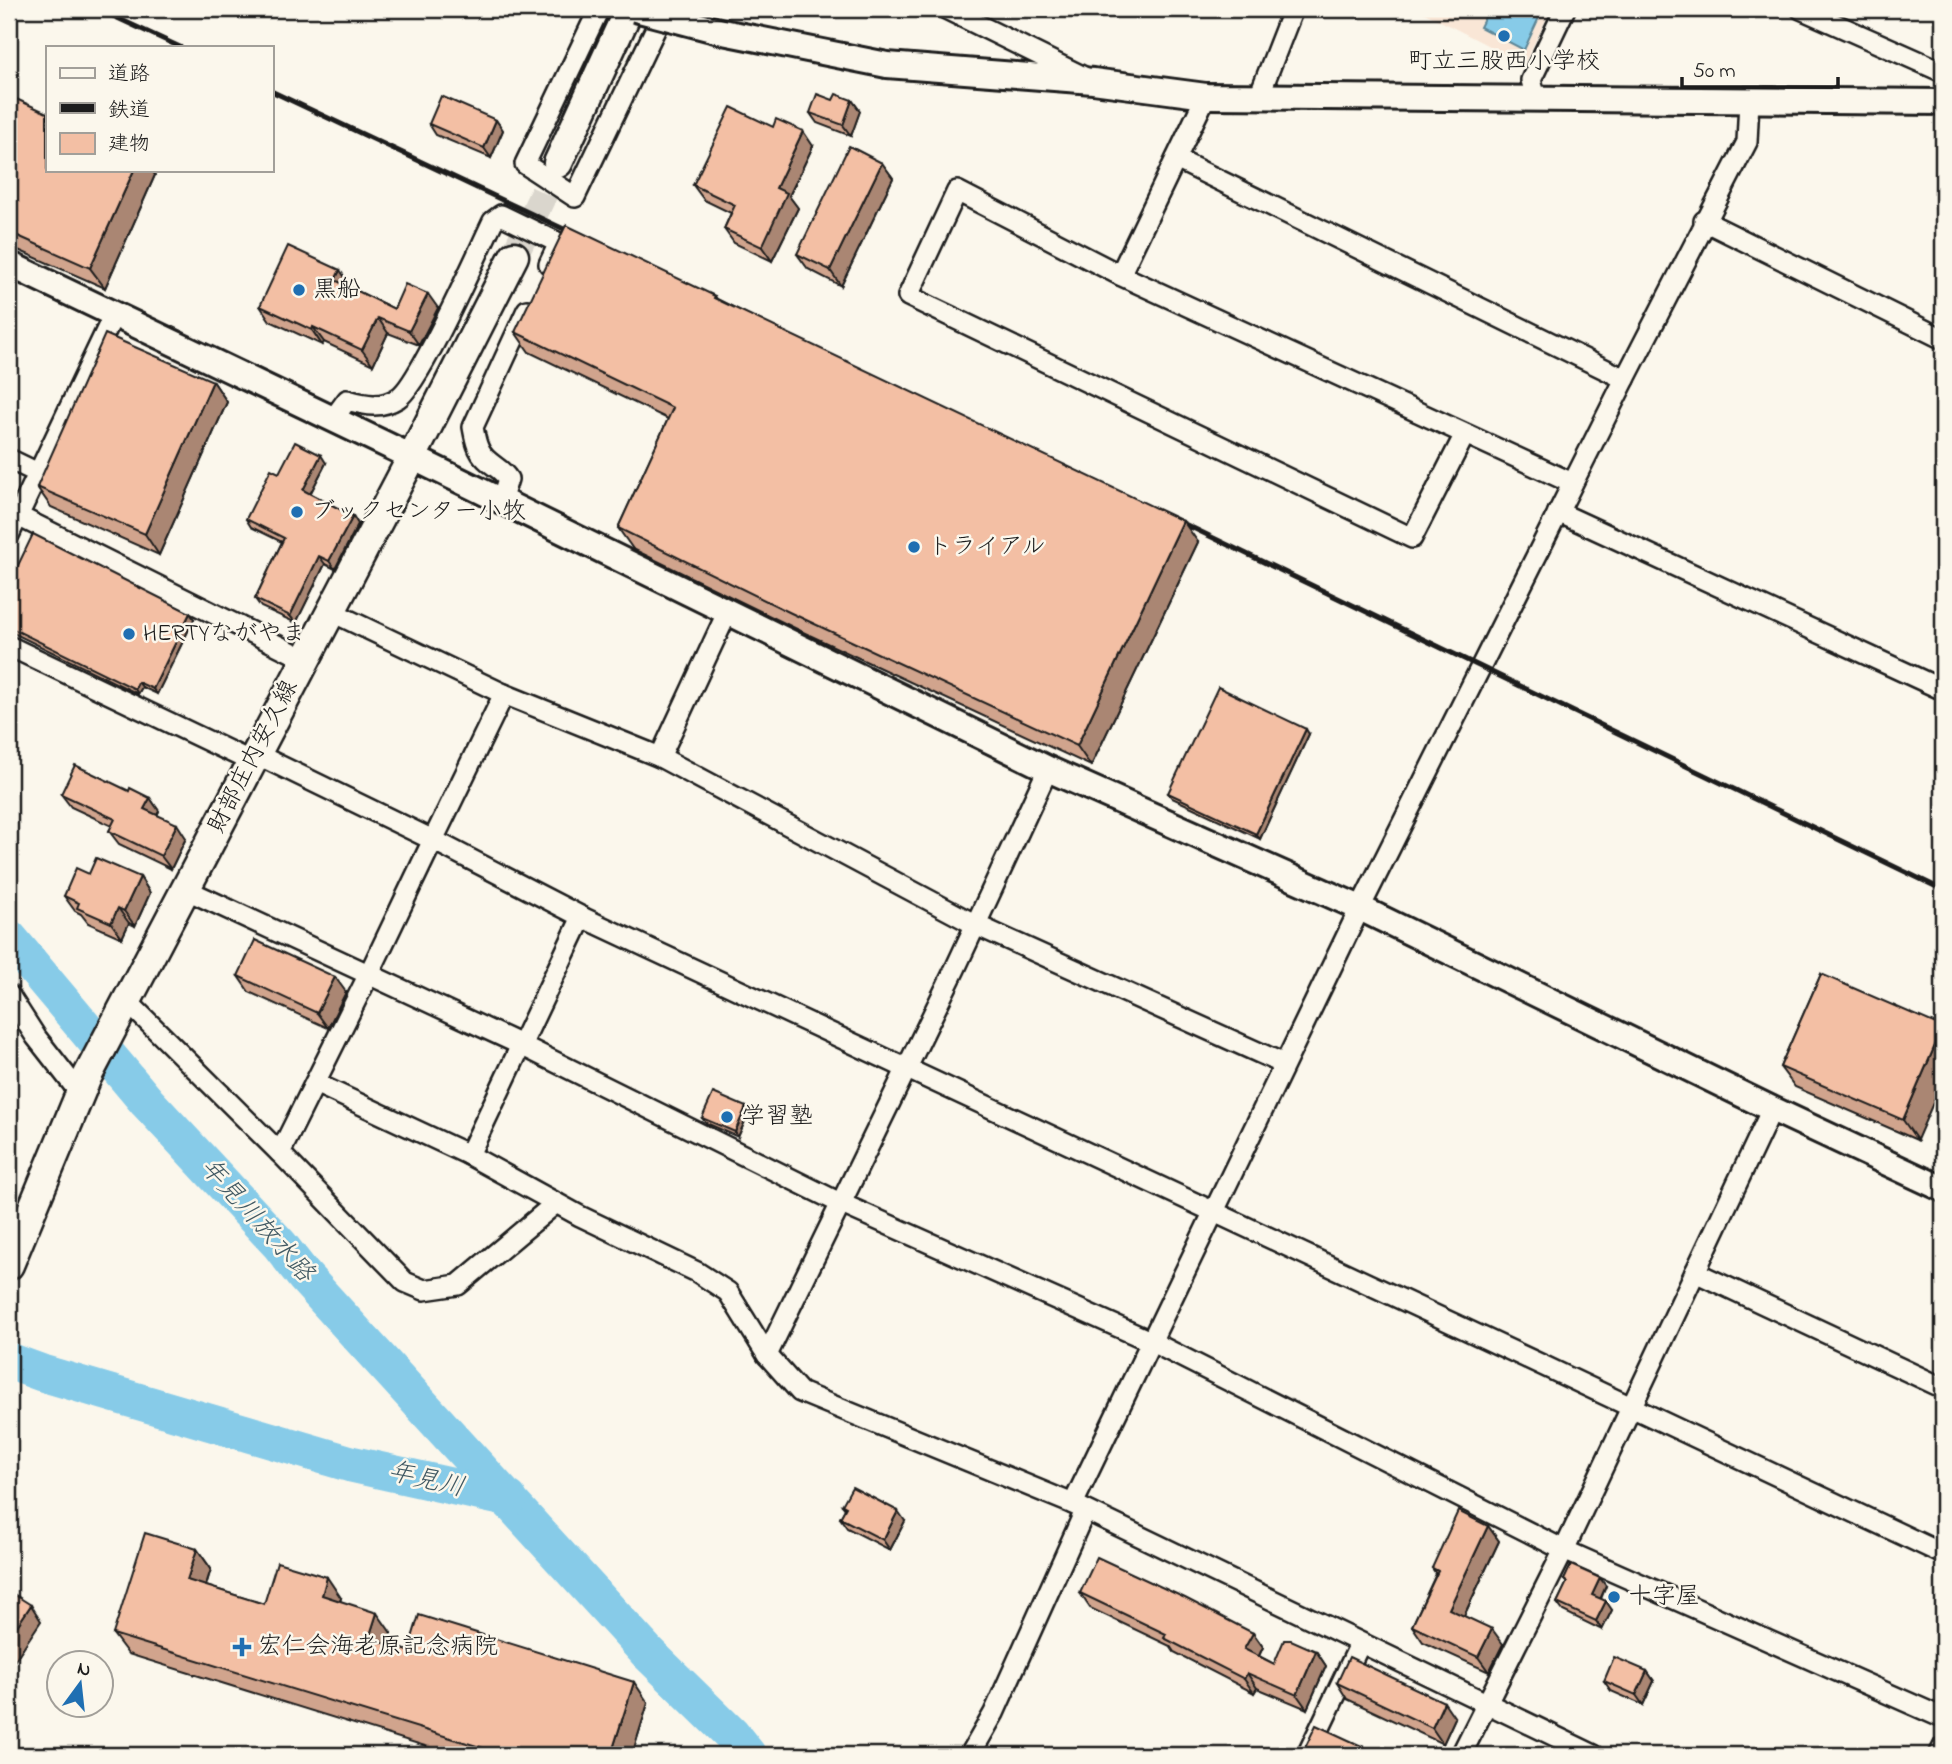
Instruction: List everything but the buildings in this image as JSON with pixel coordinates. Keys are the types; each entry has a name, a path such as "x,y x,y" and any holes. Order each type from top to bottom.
{"main road":[{"path":"558,163 629,9"},
{"name":"財部庄内安久線","path":"9,1265 83,1084 412,457 514,256"}],"street":[{"path":"599,9 525,164 575,197 665,9"},
{"path":"635,9 723,32 887,65 1093,81 1206,96 1943,102"},
{"path":"946,9 1093,81"},
{"path":"1259,96 1293,9"},
{"path":"1536,98 1531,80 1565,9"},
{"path":"1801,9 1943,72"},
{"path":"1120,275 1206,96"},
{"path":"970,1755 994,1713 1150,1341 1360,908 1704,221 1747,142 1749,100"},
{"path":"1176,159 1625,379"},
{"path":"1465,434 1412,538 908,296 957,191 1120,275 1572,483"},
{"path":"333,418 347,400 377,407 401,397 418,374 493,221 501,215 559,243 473,426 477,444 485,458 501,468 508,479 501,501"},
{"path":"1704,221 1943,339"},
{"path":"9,264 333,418 1048,769 1360,908 1772,1109 1943,1189"},
{"path":"9,534 114,314"},
{"path":"9,459 38,473"},
{"path":"1558,512 1943,690"},
{"path":"18,516 305,659"},
{"path":"330,611 504,694 660,757 976,925 1284,1064"},
{"path":"660,757 727,613"},
{"path":"9,646 432,840 582,917 906,1071 1632,1405 1943,1554"},
{"path":"280,1153 504,694"},
{"path":"767,1355 906,1071 1048,769"},
{"path":"185,889 521,1045 842,1204 1150,1341 1564,1549 1943,1718"},
{"path":"469,1155 582,917"},
{"path":"9,995 36,1037 83,1084"},
{"path":"125,1005 280,1153 405,1282 424,1290 458,1285 556,1203"},
{"path":"315,1083 469,1155 556,1203 697,1272 728,1292 767,1355 800,1392 1079,1508 1594,1755"},
{"path":"1461,1755 1564,1549 1772,1109"},
{"path":"1695,1272 1943,1388"},
{"path":"1307,1755 1360,1644"},
{"path":"1939,1755 1943,1747"}],"shaded area":[{"name":"町立三股西小学校","path":"1417,9 1551,9 1524,64"}],"water":[{"path":"1489,9 1543,9 1524,50 1480,27"}],"waterway":[{"name":"年見川放水路","path":"9,938 147,1102 280,1245 304,1276 647,1652 732,1735 748,1755"},
{"name":"年見川","path":"9,1361 351,1464 509,1499"}],"tunnel":[{"path":"514,256 558,163"}],"railway":[{"path":"98,9 178,46"},
{"path":"273,92 583,238"},
{"path":"1168,516 1943,890"}],"place":[{"name":"町立三股西小学校","path":"1504,36"},
{"name":"黒船","path":"299,290"},
{"name":"ブックセンター小牧","path":"297,512"},
{"name":"トライアル","path":"914,547"},
{"name":"HERTYながやま","path":"129,634"},
{"name":"学習塾","path":"727,1117"},
{"name":"十字屋","path":"1614,1597"},
{"name":"宏仁会海老原記念病院","path":"242,1647"}]}
